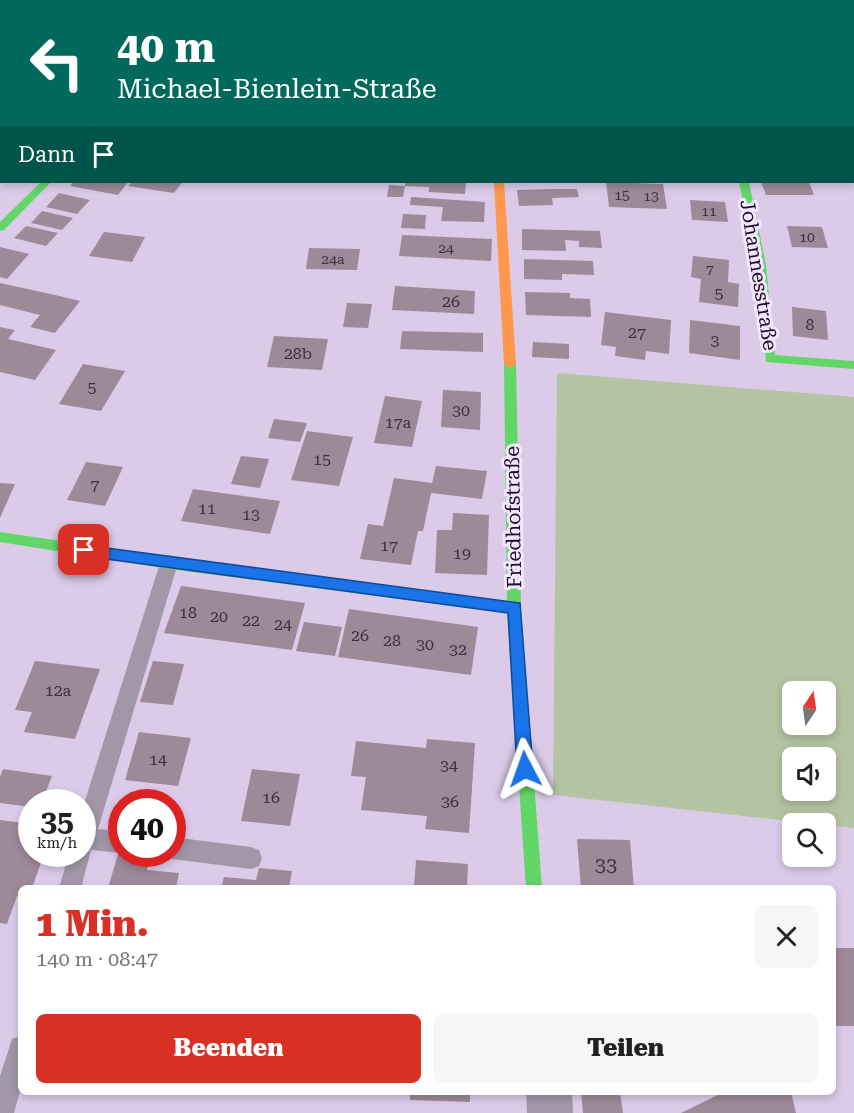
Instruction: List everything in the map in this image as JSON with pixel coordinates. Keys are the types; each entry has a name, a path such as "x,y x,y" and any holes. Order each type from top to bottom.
{"street":[{"path":"0,228 45,183"},
{"name":"Friedhofstraße","path":"499,183 510,369 514,608 534,885"},
{"name":"Johannesstraße","path":"744,183 761,265 770,359 854,365"},
{"path":"0,537 169,563 514,608"},
{"path":"549,1095 550,1113"}],"lane":[{"path":"96,803 169,563"},
{"path":"186,850 251,858"},
{"path":"71,885 76,867"},
{"path":"1,1113 18,1058"}],"green space":[{"path":"557,373 854,397 854,828 836,826 836,813 782,813 782,820 553,795"}],"building":[{"path":"73,183 127,183 118,195 70,186"},
{"path":"131,183 181,183 174,193 128,186"},
{"path":"405,183 466,183 465,194 429,192 429,187 405,186"},
{"path":"606,183 663,184 667,209 609,207"},
{"path":"761,183 809,183 814,195 766,195"},
{"path":"389,185 405,186 403,197 387,197"},
{"path":"577,189 579,197 552,198 553,205 519,206 517,190"},
{"path":"59,193 90,200 77,214 46,207"},
{"path":"411,197 485,202 484,222 441,221 443,207 410,205"},
{"path":"690,200 725,202 728,222 692,220"},
{"path":"42,211 73,218 62,230 31,223"},
{"path":"403,214 426,215 425,229 401,228"},
{"path":"26,226 58,233 46,246 14,238"},
{"path":"787,226 822,227 828,248 792,247"},
{"path":"522,229 600,231 602,248 579,247 579,241 565,240 566,251 522,250"},
{"path":"104,232 145,237 132,262 89,256"},
{"path":"402,235 492,239 491,261 399,256"},
{"path":"0,247 29,254 7,279 0,277"},
{"path":"309,248 360,249 357,270 306,269"},
{"path":"693,256 729,260 728,282 739,284 738,307 699,302 701,279 691,277"},
{"path":"524,259 593,261 594,275 562,274 562,280 524,279"},
{"path":"0,283 80,301 55,333 30,327 40,315 0,305"},
{"path":"395,286 475,291 474,314 392,310"},
{"path":"525,292 570,293 570,298 590,299 591,317 526,315"},
{"path":"347,303 372,304 368,328 343,327"},
{"path":"792,307 826,311 828,340 793,336"},
{"path":"605,312 671,320 669,354 646,351 645,360 615,356 616,347 601,345"},
{"path":"690,320 740,326 740,360 689,353"},
{"path":"0,327 15,330 8,339 56,350 35,380 0,372"},
{"path":"402,331 483,333 483,352 400,349"},
{"path":"274,336 328,339 322,370 267,367"},
{"path":"533,342 569,344 569,359 532,357"},
{"path":"83,364 125,371 101,411 59,404"},
{"path":"443,390 481,392 480,430 441,427"},
{"path":"385,396 422,401 412,447 374,443"},
{"path":"274,419 307,423 300,442 268,438"},
{"path":"307,431 353,437 339,486 291,480"},
{"path":"241,456 269,459 260,488 231,484"},
{"path":"86,462 123,467 105,506 67,500"},
{"path":"436,466 487,471 482,499 431,493 423,531 418,531 411,565 360,559 368,524 383,526 394,478 432,483"},
{"path":"0,483 15,484 0,518"},
{"path":"193,489 280,501 270,534 181,521"},
{"path":"453,513 489,515 487,575 435,573 437,530 452,530"},
{"path":"181,586 305,603 292,650 164,633"},
{"path":"349,609 478,627 471,675 338,657"},
{"path":"304,622 342,627 335,656 296,651"},
{"path":"35,661 100,669 75,739 24,732 32,712 15,710"},
{"path":"153,661 184,664 173,705 140,702"},
{"path":"139,732 191,738 178,786 125,780"},
{"path":"427,739 475,743 469,833 425,829 427,816 361,810 366,777 351,776 356,741 426,748"},
{"path":"3,769 52,776 47,789 18,789 18,805 0,803 0,777"},
{"path":"252,769 300,774 290,826 241,821"},
{"path":"0,820 18,822 18,867 39,867 33,885 18,885 18,896 7,924 0,923"},
{"path":"577,839 630,840 634,885 581,885"},
{"path":"416,860 468,864 467,885 414,885"},
{"path":"114,867 148,867 147,870 179,873 177,885 109,885"},
{"path":"259,868 292,871 290,885 222,885 224,877 256,880"},
{"path":"836,948 854,948 854,1026 836,1026"},
{"path":"410,1095 470,1095 470,1102 410,1100"},
{"path":"581,1095 620,1095 623,1113 583,1113"},
{"path":"718,1095 792,1095 796,1113 681,1113"}],"traffic: fast":[{"path":"0,228 45,183"},
{"path":"744,183 761,265 770,359 854,365"},
{"path":"510,364 514,608 534,885"},
{"path":"0,537 169,563 514,608"}],"traffic: slow":[{"path":"499,183 510,364"}],"route":[{"path":"84,550 514,608 525,769"}]}
